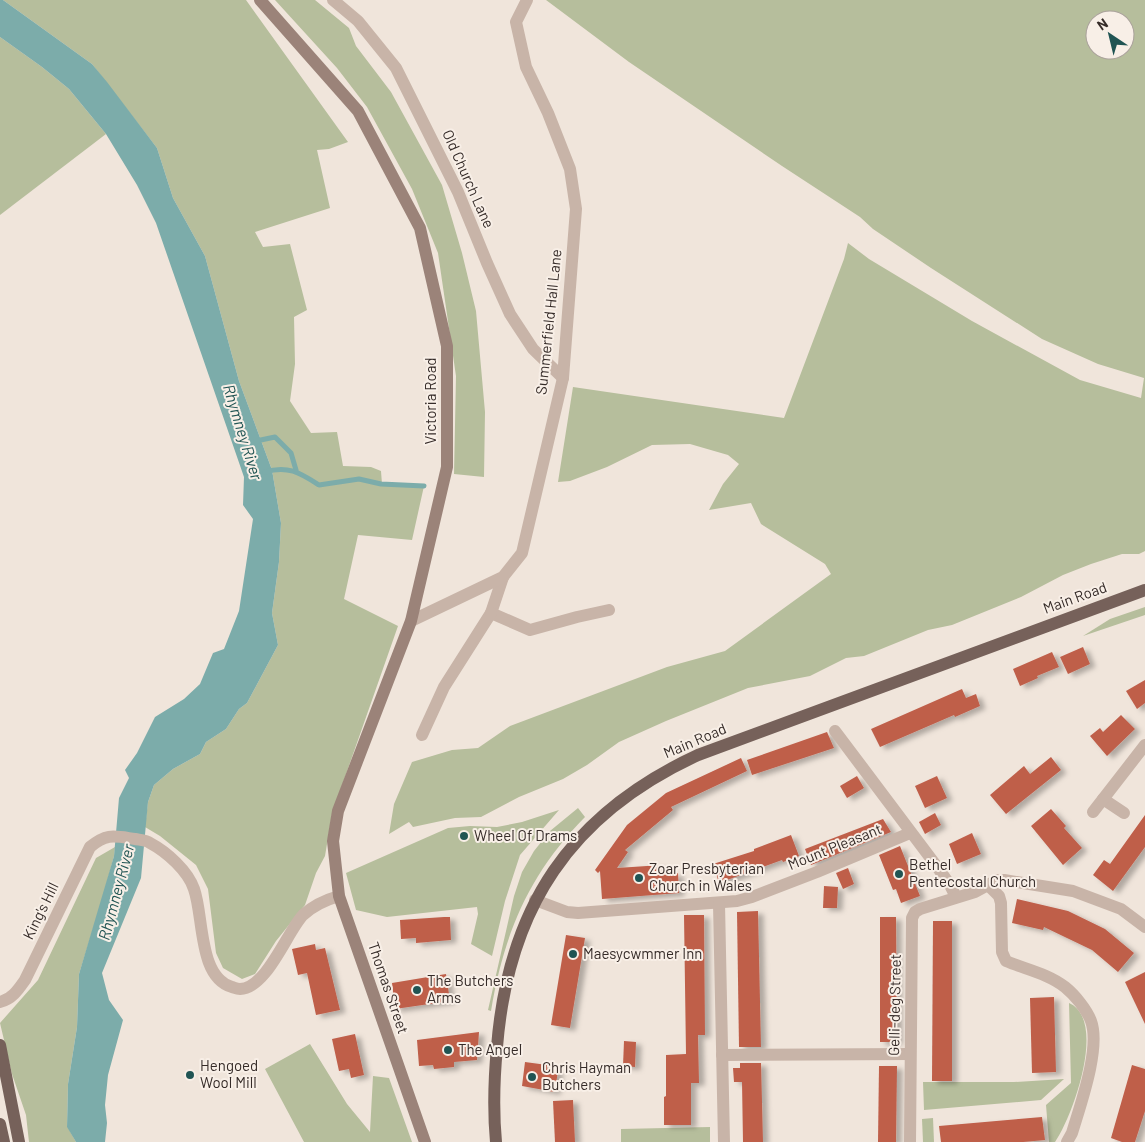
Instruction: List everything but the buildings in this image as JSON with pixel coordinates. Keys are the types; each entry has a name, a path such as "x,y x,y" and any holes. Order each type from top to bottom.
{"main road":[{"name":"Victoria Road","path":"260,0 358,111 420,228 447,346 447,467 411,621 338,811 332,841"},
{"name":"Main Road","path":"496,1142 494,1098 499,1021 509,969 518,940 535,900 566,853 592,825 620,801 669,769 698,755 1145,590"},
{"name":"Thomas Street","path":"332,841 339,896 425,1142"},
{"path":"0,1045 19,1142"},
{"path":"0,1124 4,1142"}],"street":[{"name":"Old Church Lane","path":"333,0 358,21 396,68 458,192 510,314 533,349 563,378"},
{"name":"Summerfield Hall Lane","path":"411,621 502,577 522,553 563,378 576,209 570,169 548,113 526,67 516,22 527,0"},
{"path":"422,735 444,687 491,613 502,577"},
{"path":"491,613 530,630 609,610"},
{"name":"Mount Pleasant","path":"835,731 942,874 956,897"},
{"path":"1093,812 1145,745"},
{"path":"1103,799 1124,813"},
{"name":"Mount Pleasant","path":"535,900 568,912 578,913 719,904 752,897 910,833"},
{"name":"King's Hill","path":"0,1002 7,1000 25,980 90,847 99,840 112,835 149,842 179,864 194,888 204,947 213,973 224,985 240,989 251,985 278,956 302,916 324,900 339,896"},
{"name":"Gelli-deg Street","path":"910,1142 912,918 915,912 989,886 997,880 1004,880 1073,891 1121,909 1145,927"},
{"path":"989,886 998,896 1001,903 1002,952 1006,961 1032,969 1065,987 1083,1007 1091,1021 1094,1036 1091,1062 1072,1133 1067,1142"},
{"path":"719,904 724,1142"},
{"path":"722,1055 910,1054"}],"green space":[{"path":"3,0 246,0 348,142 329,149 317,150 330,208 255,232 263,247 290,244 307,310 294,317 295,364 290,401 311,433 337,432 343,466 371,467 381,471 382,484 424,486 412,540 358,535 344,599 398,626 332,814 325,856 316,873 305,905 276,941 255,974 242,979 223,968 216,953 208,889 196,865 160,836 145,827 148,802 154,785 173,769 200,754 206,742 226,729 239,709 247,703 278,645 272,613 279,562 281,523 272,470 239,381 205,256 173,198 157,148 92,64"},
{"path":"275,0 315,0 349,28 356,46 391,92 442,185 462,253 476,311 485,412 484,477 454,474 456,376 438,253 412,189 367,107 337,68"},
{"path":"546,0 1145,0 1145,551 1139,554 1122,554 1091,564 1063,575 1021,597 952,625 928,630 864,656 846,658 810,676 748,688 619,742 587,765 563,779 519,797 481,817 455,818 413,827 409,822 389,834 394,804 412,762 452,750 478,748 510,726 667,667 725,651 831,574 825,564 761,524 751,503 709,510 723,484 739,464 728,455 690,444 652,445 607,467 570,481 558,482 573,387 784,418 844,259 848,243 869,259 972,321 1080,380 1141,398 1144,378 1098,364 1042,339 931,268 873,229 860,217 629,62"},
{"path":"0,37 69,89 106,134 0,215"},
{"path":"1145,607 1145,615 1083,636 1110,619"},
{"path":"578,808 585,817 549,860 522,906 503,956 491,1011 488,1010 514,896 522,872 534,851 550,831"},
{"path":"559,810 520,855 505,901 492,956 471,944 478,914 477,907 387,917 356,910 346,873 448,828 470,826 497,827 522,822"},
{"path":"115,847 102,900 79,974 77,1027 68,1084 67,1126 76,1142 29,1142 26,1115 12,1074 0,1023 38,980 96,858"},
{"path":"1069,1003 1080,1013 1086,1029 1083,1070 1070,1113 1062,1130 1055,1142 1049,1142 1046,1105 1071,1083"},
{"path":"310,1044 347,1104 370,1132 373,1076 389,1078 412,1142 304,1142 265,1069"},
{"path":"1064,1079 1041,1100 924,1110 923,1082 1014,1082"},
{"path":"933,1118 934,1142 923,1142 922,1119"},
{"path":"710,1127 710,1142 621,1142 621,1129"}],"water":[{"name":"Rhymney River","path":"0,0 3,0 92,64 157,148 173,198 205,256 239,381 272,470 281,523 279,562 272,613 278,645 247,703 239,709 226,729 206,742 200,754 173,769 154,785 148,802 141,878 102,973 109,1000 123,1020 108,1075 105,1105 107,1123 105,1142 76,1142 67,1127 68,1084 77,1027 79,974 114,856 119,798 129,778 125,770 137,753 155,717 184,699 200,684 213,653 224,649 239,611 253,519 243,505 244,477 156,223 137,185 106,134 69,89 0,37"}],"waterway":[{"name":"Rhymney River","path":"256,441 275,437 291,453 296,470"},
{"name":"Rhymney River","path":"265,472 280,469 294,471 319,485 359,479 381,484 424,486"}],"place":[{"name":"Wheel Of Drams","path":"464,836"},
{"name":"Bethel Pentecostal Church","path":"899,874"},
{"name":"Zoar Presbyterian Church in Wales","path":"639,878"},
{"name":"Maesycwmmer Inn","path":"573,954"},
{"name":"The Butchers Arms","path":"417,990"},
{"name":"The Angel","path":"448,1050"},
{"name":"Hengoed Wool Mill","path":"190,1075"},
{"name":"Chris Hayman Butchers","path":"532,1077"}]}
